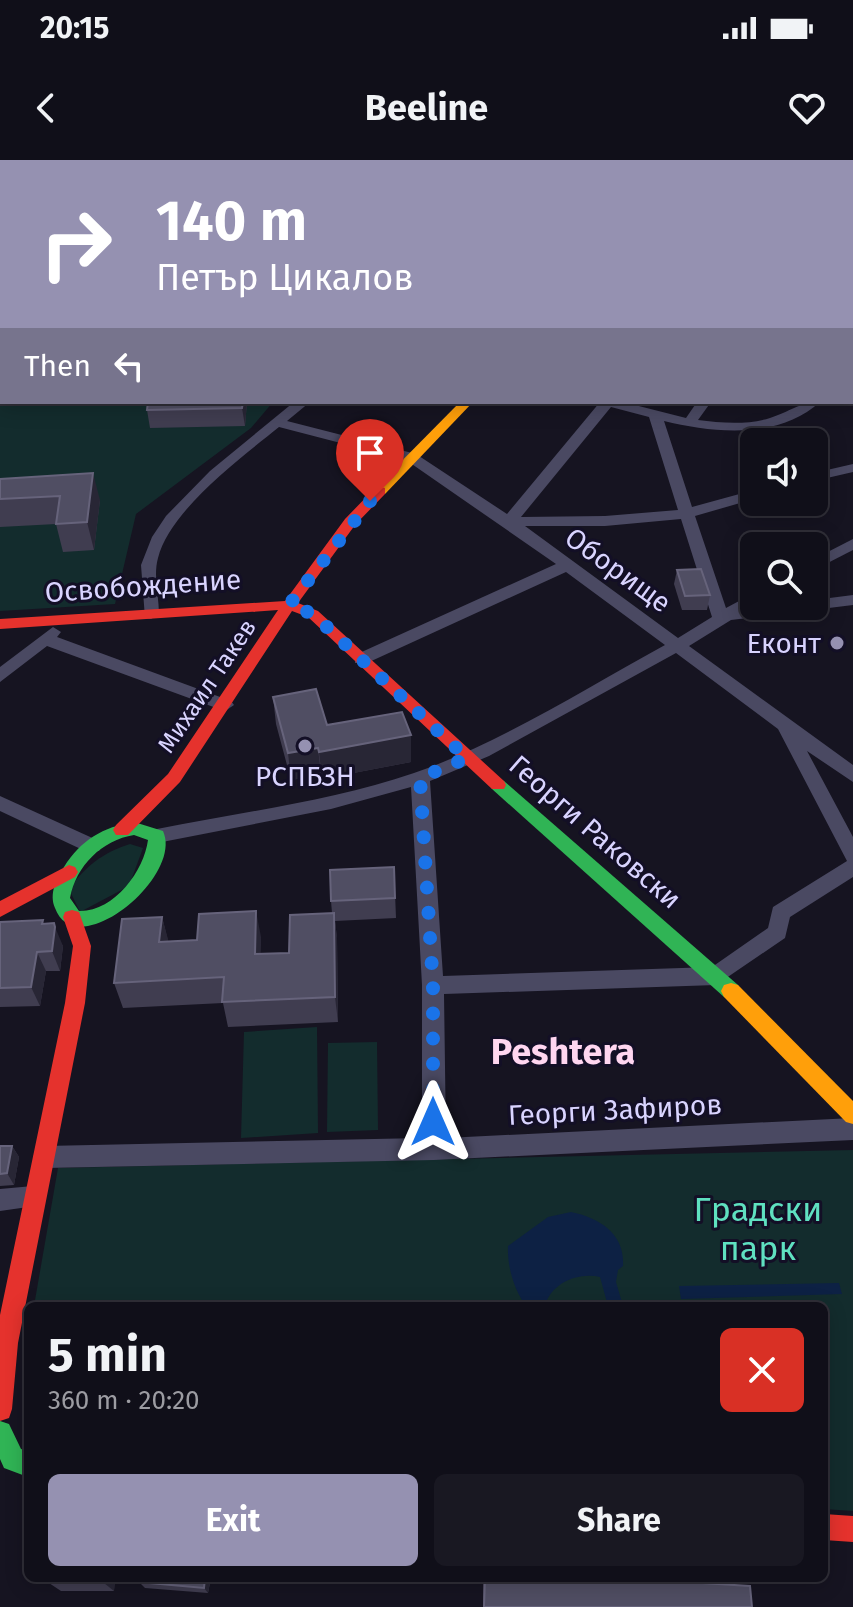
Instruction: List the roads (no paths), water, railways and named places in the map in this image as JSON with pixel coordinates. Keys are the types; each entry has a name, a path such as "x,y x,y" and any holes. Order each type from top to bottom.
{"street":[{"path":"151,614 150,558 160,530 276,422 300,404"},
{"name":"Михаил Такев","path":"122,830 174,778 289,605 350,522 465,404"},
{"path":"509,522 605,404"},
{"path":"614,404 656,417 728,427 769,423 809,404"},
{"path":"689,423 703,404"},
{"path":"656,417 720,616"},
{"name":"Оборище","path":"276,422 411,457 509,522 785,725 853,856"},
{"path":"828,474 853,468"},
{"path":"509,522 605,521 685,514 740,498"},
{"path":"828,557 853,544"},
{"path":"361,659 568,565"},
{"path":"828,603 853,600"},
{"name":"Освобождение","path":"0,624 289,605"},
{"name":"Георги Раковски","path":"289,605 313,614 467,758 716,976 853,1115"},
{"path":"0,910 69,872 106,835 122,830 155,834 212,827 420,778 467,758 677,646 740,605"},
{"path":"720,616 740,614"},
{"path":"0,676 69,619"},
{"path":"45,639 225,705"},
{"path":"785,725 853,775"},
{"name":"Михаил Такев","path":"151,866 157,849 155,834 174,778"},
{"path":"420,778 433,985 434,1149"},
{"path":"0,803 92,846"},
{"path":"0,1409 6,1343 33,1197 45,1157 75,1003 82,946 106,912 141,884 151,866 176,846 212,827"},
{"path":"433,985 716,976 778,932 780,913 853,867"},
{"path":"69,872 63,891 82,946"},
{"path":"0,919 38,912 68,912 83,920 106,912"},
{"name":"Георги Зафиров","path":"45,1157 434,1149 853,1129"},
{"path":"0,1200 33,1197"},
{"path":"0,1433 13,1459 24,1463"},
{"path":"828,1527 853,1529"}],"water":[{"path":"571,1212 592,1218 609,1229 623,1255 623,1266 618,1270 616,1282 622,1302 607,1302 600,1277 583,1276 559,1285 546,1302 523,1302 512,1278 508,1246 548,1217"},
{"path":"839,1283 842,1294 681,1299 679,1286"}],"place":[{"name":"Еконт","path":"837,643"},
{"name":"РСПБЗН","path":"305,746"}],"district":[{"name":"Peshtera","path":"563,1052"}],"park label":[{"name":"Градски парк","path":"758,1228"}]}
